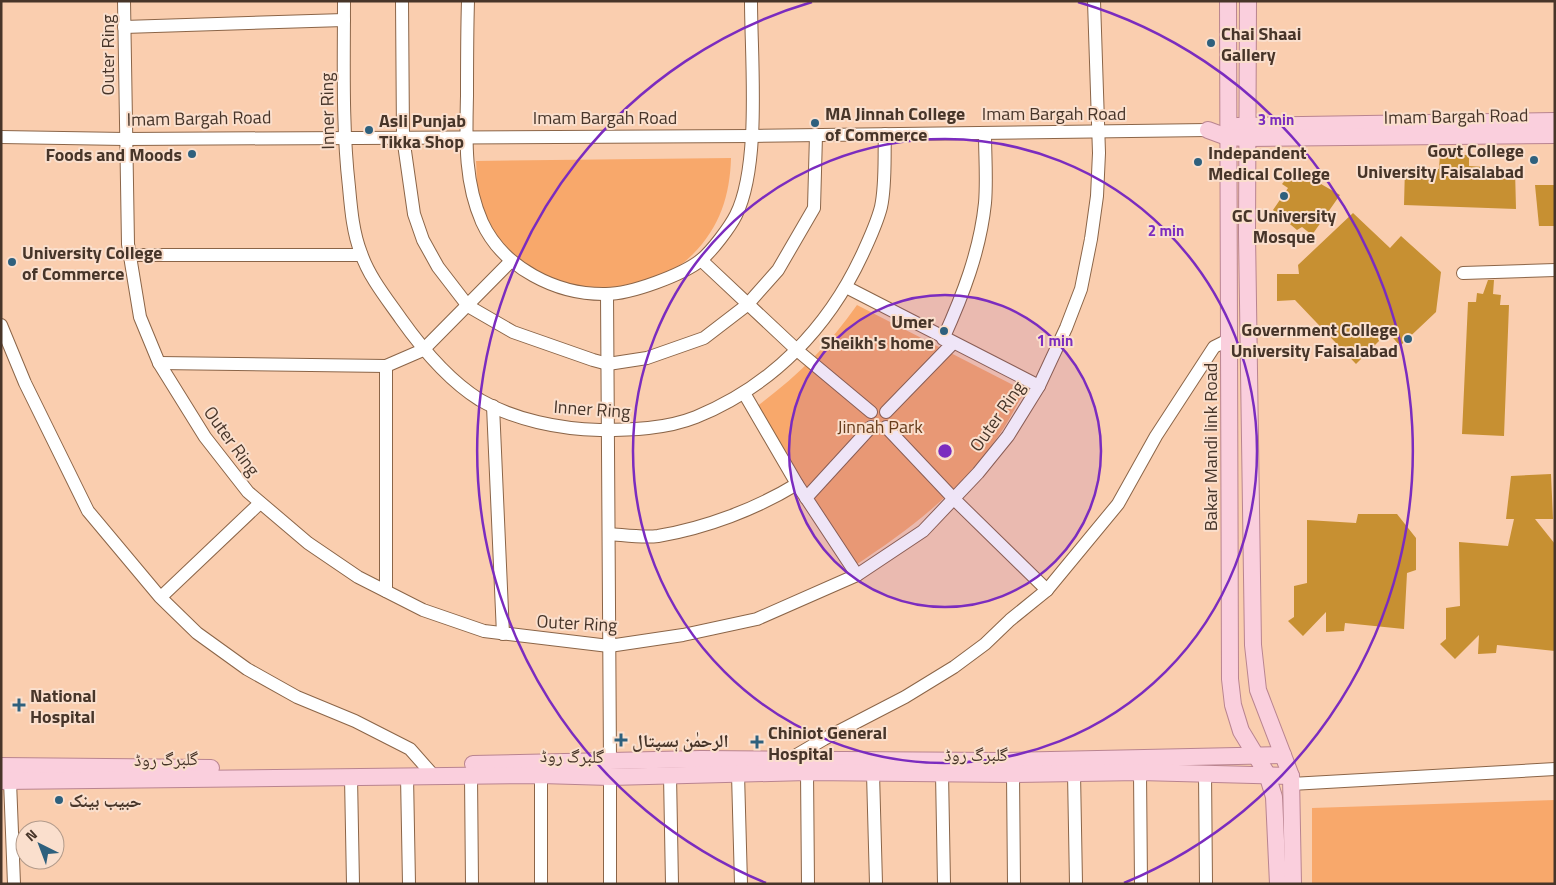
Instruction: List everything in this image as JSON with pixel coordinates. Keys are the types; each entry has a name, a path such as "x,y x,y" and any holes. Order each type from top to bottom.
{"main road":[{"name":"Bakar Mandi link Road","path":"1228,1 1230,679 1233,705 1241,731 1267,774 1274,796 1278,884"},
{"path":"1248,1 1247,132 1252,645 1258,690 1291,780 1293,884"},
{"name":"Imam Bargah Road","path":"1247,132 1555,120"},
{"name":"Imam Bargah Road","path":"1208,130 1228,132 1555,135"},
{"name":"گلبرگ روڈ","path":"5,781 407,776 428,770 471,776 541,775 610,769 787,760 1003,761 1283,755"},
{"name":"گلبرگ روڈ","path":"1,766 428,770 610,769 670,775 807,772 1012,774 1205,772 1267,774 1291,780"}],"street":[{"name":"Outer Ring","path":"124,1 125,139 130,255 140,318 159,363 205,438 248,492 260,503 308,543 358,577 423,610 484,631 609,646 683,635 757,619 857,574 922,531 954,499 1008,436 1039,386 1081,289 1097,196 1098,133 1094,1"},
{"name":"Inner Ring","path":"344,1 345,137 350,203 361,254 374,279 423,350 478,398 493,406 552,426 640,430 695,418 744,393 771,375 816,330 846,287 868,242 881,206 885,134"},
{"path":"402,1 403,137 414,214 423,240 438,267 468,306 513,332 608,364 647,358 704,338 747,305 778,270 814,208 816,135"},
{"path":"468,1 466,138 470,183 483,224 510,262 559,287 607,294 649,286 702,260 736,216 744,195 752,136 751,1"},
{"path":"124,28 344,20"},
{"name":"Imam Bargah Road","path":"1,137 125,139 466,138 1098,133 1208,130"},
{"path":"886,412 948,341 967,285 977,247 985,202 986,133"},
{"path":"130,255 361,254"},
{"path":"702,260 747,305 871,412"},
{"path":"159,363 386,366 423,350 510,262"},
{"path":"1463,273 1555,270"},
{"path":"846,287 1039,386"},
{"path":"607,294 610,884"},
{"path":"1,324 28,392 88,512 161,597 197,633 247,669 297,697 355,721 398,742 410,749 428,770"},
{"path":"770,773 787,760 905,697 954,667 985,644 1010,620 1047,590 1118,504 1156,436 1214,347 1230,339"},
{"path":"386,366 386,591"},
{"path":"744,393 797,484 857,574"},
{"path":"493,406 503,634"},
{"path":"880,409 886,412 890,421 886,427 880,430 871,427 868,418 871,412 880,409"},
{"path":"806,498 871,427"},
{"path":"886,427 954,499 1047,590"},
{"path":"609,534 657,536 695,527 770,500 797,484"},
{"path":"161,597 260,503"},
{"path":"1291,780 1555,769"},
{"path":"807,772 808,884"},
{"path":"1140,772 1141,884"},
{"path":"1205,772 1206,884"},
{"path":"873,773 876,884"},
{"path":"942,773 944,884"},
{"path":"1074,773 1076,884"},
{"path":"738,774 740,884"},
{"path":"1012,774 1014,884"},
{"path":"541,775 541,884"},
{"path":"670,775 672,884"},
{"path":"407,776 409,884"},
{"path":"471,776 472,884"},
{"path":"351,777 352,884"},
{"path":"5,781 14,884"}],"green space":[{"path":"731,158 726,198 722,210 717,222 702,244 681,265 666,273 650,280 615,287 597,288 564,285 536,270 514,254 496,234 483,211 477,189 476,161"},
{"name":"Jinnah Park","path":"857,305 1025,391 1003,430 985,455 952,491 914,523 854,566 752,410 782,387 822,349"},
{"path":"1555,800 1555,884 1312,884 1312,808"}],"building":[{"path":"1440,154 1469,155 1469,166 1515,169 1516,209 1404,205 1405,167 1439,169"},
{"path":"1295,169 1340,195 1312,235 1302,227 1297,230 1273,210 1288,188 1282,184"},
{"path":"1535,185 1555,185 1555,226 1539,226"},
{"path":"1353,213 1390,248 1401,236 1441,272 1436,312 1400,346 1388,332 1356,364 1295,300 1277,301 1277,274 1299,274 1298,265"},
{"path":"1488,280 1494,280 1493,294 1501,295 1500,305 1509,305 1504,436 1462,434 1468,302 1476,302 1477,293 1483,294"},
{"path":"1551,474 1553,519 1535,519 1555,544 1555,651 1497,645 1496,653 1478,654 1479,635 1455,659 1440,644 1446,639 1446,608 1460,606 1459,542 1508,546 1514,519 1506,519 1511,476"},
{"path":"1358,514 1397,514 1416,538 1416,570 1407,573 1404,629 1345,623 1344,631 1326,632 1326,612 1303,636 1288,621 1294,617 1294,586 1307,583 1307,520 1356,523"}],"place":[{"name":"Chai Shaai Gallery","path":"1211,43"},
{"name":"MA Jinnah College of Commerce","path":"815,123"},
{"name":"Asli Punjab Tikka Shop","path":"369,130"},
{"name":"Foods and Moods","path":"192,154"},
{"name":"Govt College University Faisalabad","path":"1534,160"},
{"name":"Indepandent Medical College","path":"1198,162"},
{"name":"GC University Mosque","path":"1284,196"},
{"name":"University College of Commerce","path":"12,262"},
{"name":"Umer Sheikh's home","path":"944,331"},
{"name":"Government College University Faisalabad","path":"1408,339"},
{"name":"National Hospital","path":"19,705"},
{"name":"الرحمٰن ہسپتال","path":"621,740"},
{"name":"Chiniot General Hospital","path":"757,742"},
{"name":"حبیب بینک","path":"59,800"}]}
